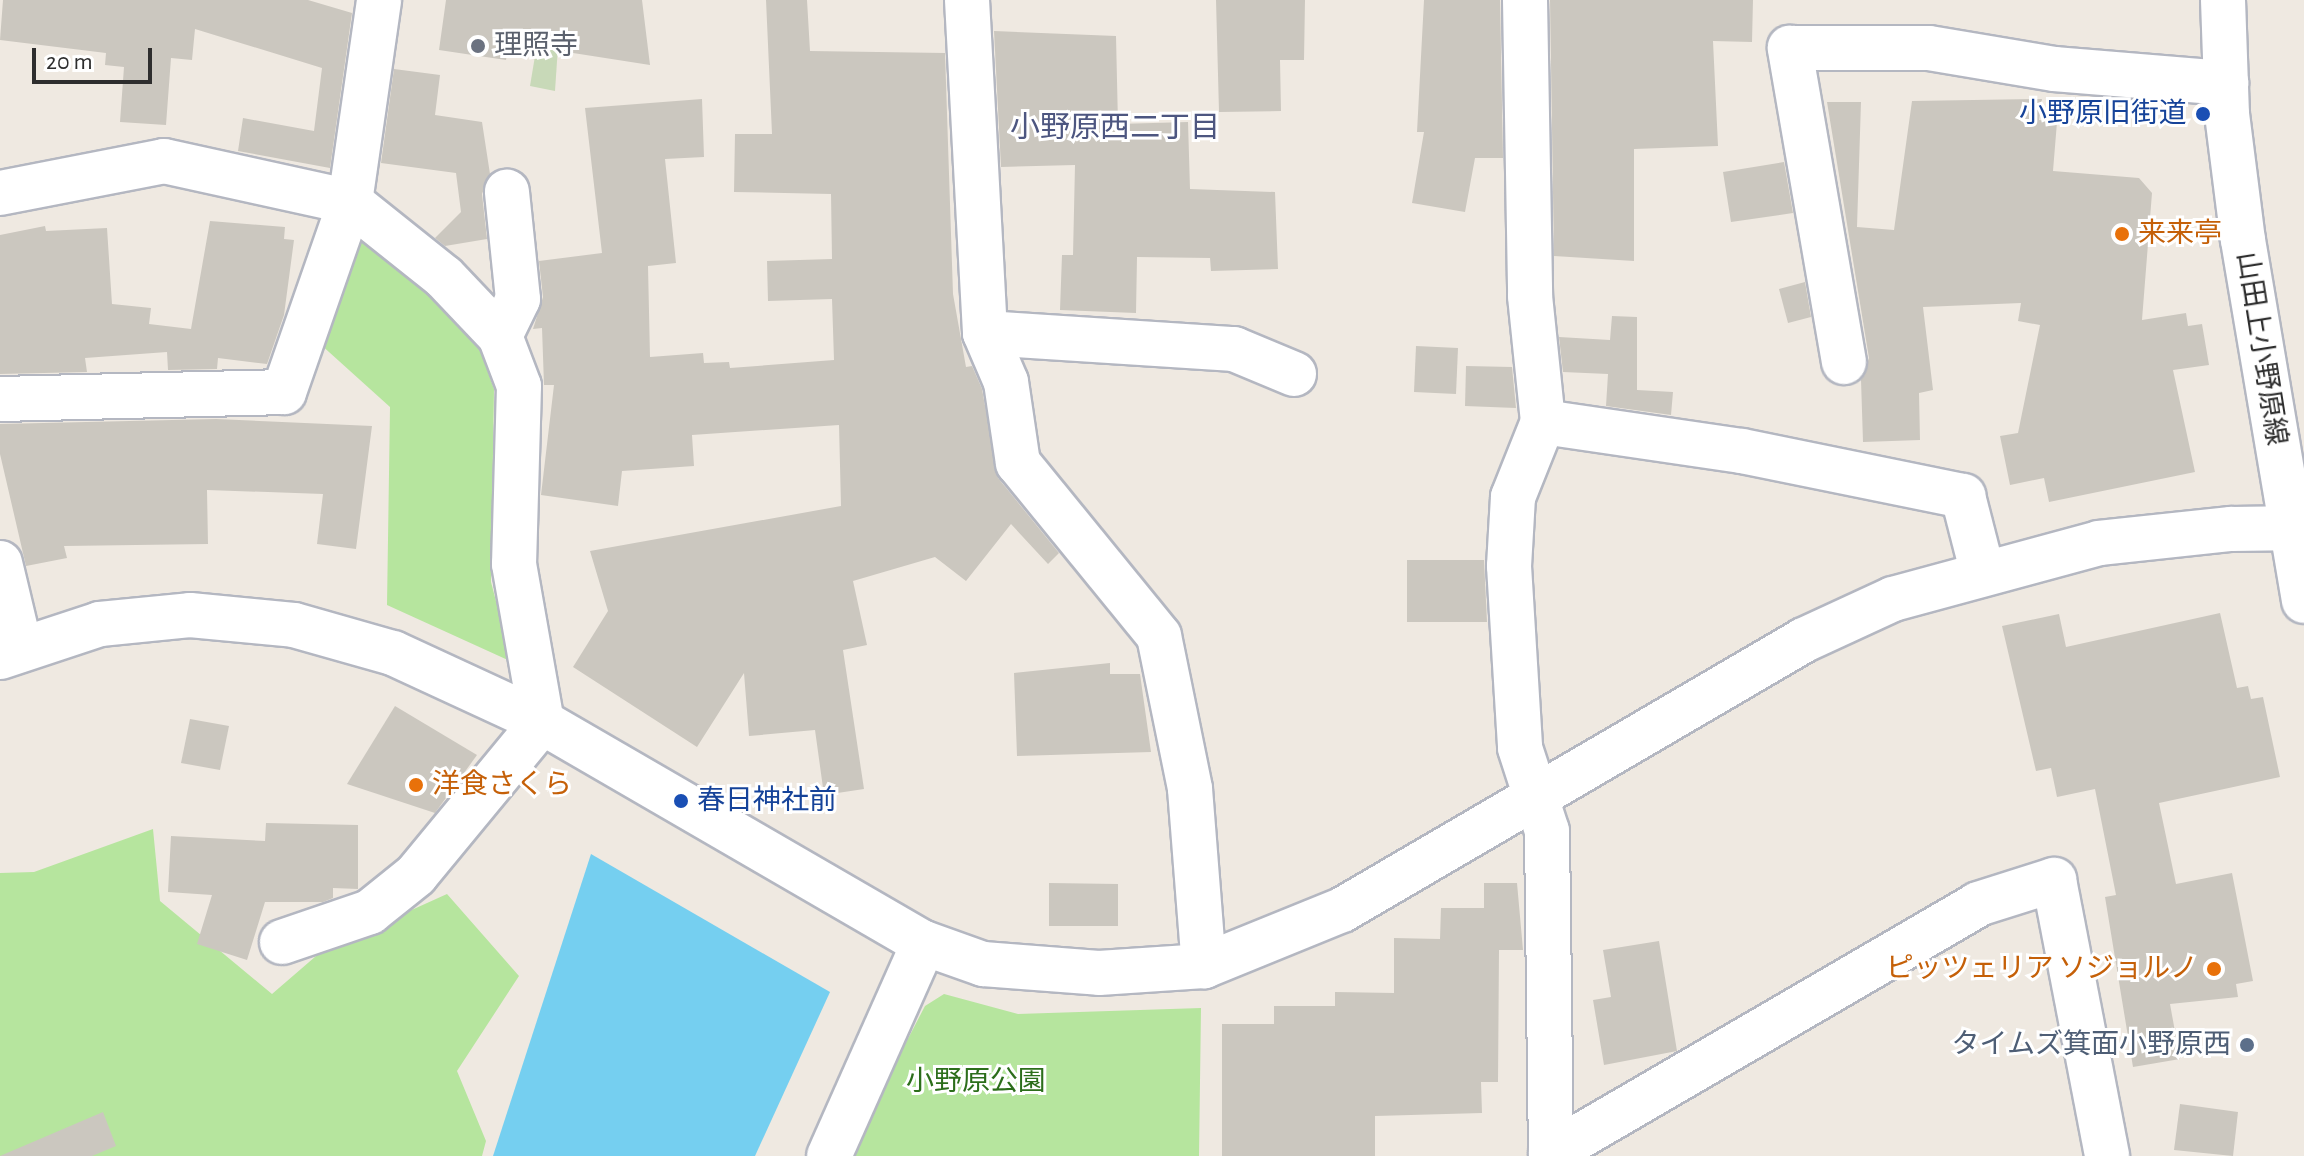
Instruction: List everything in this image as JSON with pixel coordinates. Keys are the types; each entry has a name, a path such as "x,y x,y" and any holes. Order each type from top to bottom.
{"street":[{"path":"0,399 284,392 350,202 379,0"},
{"path":"967,0 985,333 1006,382 1018,463 1159,636 1190,789 1204,966"},
{"path":"1525,0 1530,296 1543,422 1513,497 1509,566 1520,748 1547,831 1551,1155 1978,904 2054,880 2107,1156"},
{"name":"山田上小野原線","path":"2223,0 2226,83 2243,240 2297,527 2304,601"},
{"path":"1844,362 1790,48 1929,48 2054,69 2226,83"},
{"path":"0,193 164,161 350,202 444,277 500,336 519,386 514,564 542,722 416,875 370,912 282,942"},
{"path":"500,336 518,299 507,192"},
{"path":"985,333 1234,349 1294,374"},
{"path":"1543,422 1742,451 1963,496 1982,570"},
{"path":"0,563 10,652 100,624 190,615 294,625 393,653 542,722 924,943 983,964 1099,973 1204,966 1342,910 1804,640 1893,599 1982,570 2099,543 2297,527"},
{"path":"829,1156 924,943"}],"green space":[{"path":"542,14 560,17 555,91 530,86"},
{"path":"364,239 439,301 479,347 494,389 491,582 512,662 387,605 390,407 319,343 349,244"},
{"path":"153,829 160,901 272,994 323,950 447,894 519,976 457,1071 486,1141 482,1156 0,1156 0,873 34,872"},
{"name":"小野原公園","path":"944,994 1018,1014 1201,1008 1199,1156 847,1156 925,1006"}],"water":[{"path":"591,854 830,992 755,1156 493,1156"}],"building":[{"path":"3,0 308,0 352,13 330,168 238,151 243,118 314,131 322,68 195,29 192,60 171,58 166,125 120,122 124,67 105,65 106,53 0,40"},
{"path":"446,0 642,0 650,65 509,43 506,60 439,50"},
{"path":"766,0 807,0 810,51 945,53 953,294 966,367 972,366 982,389 998,478 1059,553 1048,564 1011,524 966,581 935,557 853,581 867,645 843,650 864,789 824,795 815,730 749,736 744,673 697,747 573,667 608,611 590,551 841,506 839,425 692,435 694,466 622,471 618,506 541,495 554,385 544,385 542,328 533,329 543,297 539,261 602,253 585,108 702,99 704,157 665,159 676,263 648,266 650,357 703,353 704,363 729,362 730,368 834,360 832,299 768,301 767,261 832,259 831,194 734,192 735,134 772,134"},
{"path":"1216,0 1305,0 1304,60 1280,60 1281,111 1219,112"},
{"path":"1424,0 1500,0 1503,158 1475,158 1465,212 1412,203 1424,132 1417,132"},
{"path":"1550,0 1753,0 1752,42 1713,41 1718,146 1634,149 1634,261 1554,256"},
{"path":"994,31 1116,36 1118,124 1188,122 1190,189 1275,192 1278,269 1211,271 1210,258 1137,257 1136,313 1060,310 1062,255 1073,255 1075,165 1001,167"},
{"path":"394,69 440,75 435,115 482,122 490,174 482,194 487,239 445,246 435,238 461,212 456,173 381,163"},
{"path":"2042,99 2039,120 2057,122 2053,171 2139,178 2152,193 2142,320 2186,313 2188,326 2202,324 2209,365 2173,370 2195,472 2049,502 2044,478 2010,485 2000,436 2018,433 2040,325 2018,321 2021,303 1923,307 1933,390 1919,393 1920,440 1863,442 1861,380 1869,358 1827,102 1861,102 1857,227 1894,230 1912,101"},
{"path":"1784,162 1793,213 1731,222 1723,172"},
{"path":"210,221 285,227 284,239 294,240 284,315 267,364 218,358 217,369 168,370 167,352 85,358 87,372 0,374 0,235 45,226 46,231 107,228 112,304 151,308 149,324 191,329"},
{"path":"1805,282 1811,317 1788,323 1779,289"},
{"path":"1612,316 1637,317 1637,390 1673,392 1671,415 1606,406 1608,374 1563,372 1559,337 1610,340"},
{"path":"1416,346 1458,348 1456,394 1414,392"},
{"path":"1466,366 1512,367 1516,408 1465,406"},
{"path":"216,419 372,426 356,549 317,544 323,494 207,490 208,544 64,546 67,558 26,566 0,454 0,424"},
{"path":"1407,560 1484,560 1487,622 1407,622"},
{"path":"2220,613 2237,688 2248,686 2251,699 2263,697 2280,777 2159,803 2176,884 2232,873 2253,981 2236,984 2238,997 2170,1004 2180,1059 2133,1067 2105,897 2116,895 2095,789 2057,797 2051,768 2036,771 2002,626 2059,614 2066,647"},
{"path":"1110,663 1110,674 1140,674 1151,752 1017,756 1014,673"},
{"name":"洋食さくら","path":"395,706 477,755 435,813 347,784"},
{"path":"190,719 229,726 220,770 181,763"},
{"path":"266,823 358,825 358,889 333,888 333,898 323,902 265,902 247,960 197,944 212,895 168,892 171,836 265,841"},
{"path":"1049,883 1118,884 1118,926 1049,926"},
{"path":"1484,883 1517,883 1523,950 1499,950 1498,1082 1481,1082 1482,1113 1375,1116 1375,1156 1222,1156 1222,1024 1274,1024 1274,1006 1335,1006 1335,992 1394,993 1394,938 1440,939 1441,908 1484,908"},
{"path":"1659,941 1677,1051 1604,1065 1593,1000 1611,997 1603,950"},
{"path":"2180,1104 2238,1112 2233,1156 2174,1150"},
{"path":"103,1112 116,1146 92,1156 0,1156"}],"place":[{"name":"理照寺","path":"478,46"},
{"name":"小野原旧街道","path":"2203,114"},
{"name":"来来亭","path":"2122,234"},
{"name":"洋食さくら","path":"416,785"},
{"name":"春日神社前","path":"681,801"},
{"name":"ピッツェリア ソジョルノ","path":"2214,969"},
{"name":"タイムズ箕面小野原西","path":"2247,1045"}],"district":[{"name":"小野原西二丁目","path":"1115,128"}]}
